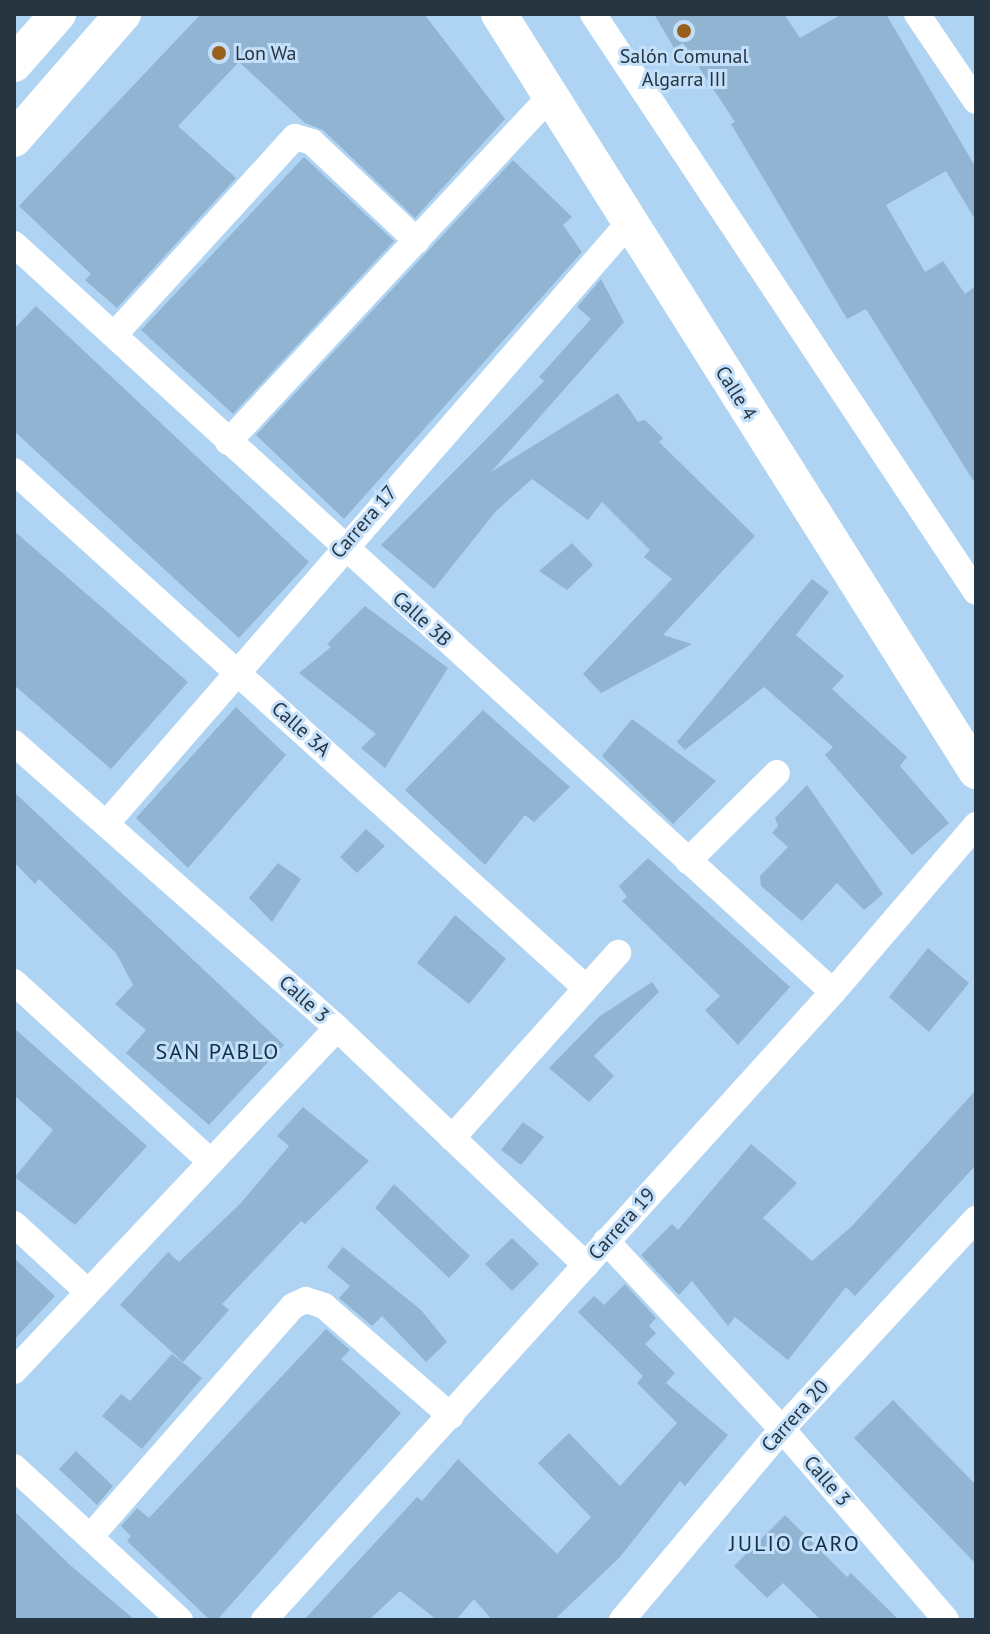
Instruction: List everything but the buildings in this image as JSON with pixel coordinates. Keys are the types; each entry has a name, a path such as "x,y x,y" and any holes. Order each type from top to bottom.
{"main road":[{"path":"14,64 58,14"},
{"path":"14,139 123,14"},
{"name":"Calle 4","path":"499,14 548,99 976,771"}],"street":[{"path":"593,14 976,592"},
{"path":"917,14 976,101"},
{"path":"228,442 548,99"},
{"path":"114,335 295,137 312,142 417,241"},
{"name":"Carrera 17","path":"106,824 342,547 628,224"},
{"name":"Calle 3B","path":"14,244 342,547 833,992"},
{"name":"Calle 3A","path":"14,471 586,988"},
{"name":"Calle 3","path":"14,743 337,1028 586,1265"},
{"path":"688,861 777,773"},
{"name":"Carrera 19","path":"264,1620 833,992 976,825"},
{"path":"452,1138 618,953"},
{"path":"14,982 211,1162"},
{"path":"14,1371 337,1028"},
{"name":"Carrera 20","path":"622,1620 782,1429 976,1219"},
{"path":"14,1224 88,1292"},
{"name":"Calle 3","path":"606,1241 782,1429 946,1620"},
{"path":"90,1537 293,1306 306,1300 324,1306 451,1416"},
{"path":"14,1467 180,1620"}],"place":[{"name":"Salón Comunal Algarra III","path":"684,31"},
{"name":"Lon Wa","path":"219,53"}],"district":[{"name":"SAN PABLO","path":"218,1052"},
{"name":"JULIO CARO","path":"795,1544"}]}
